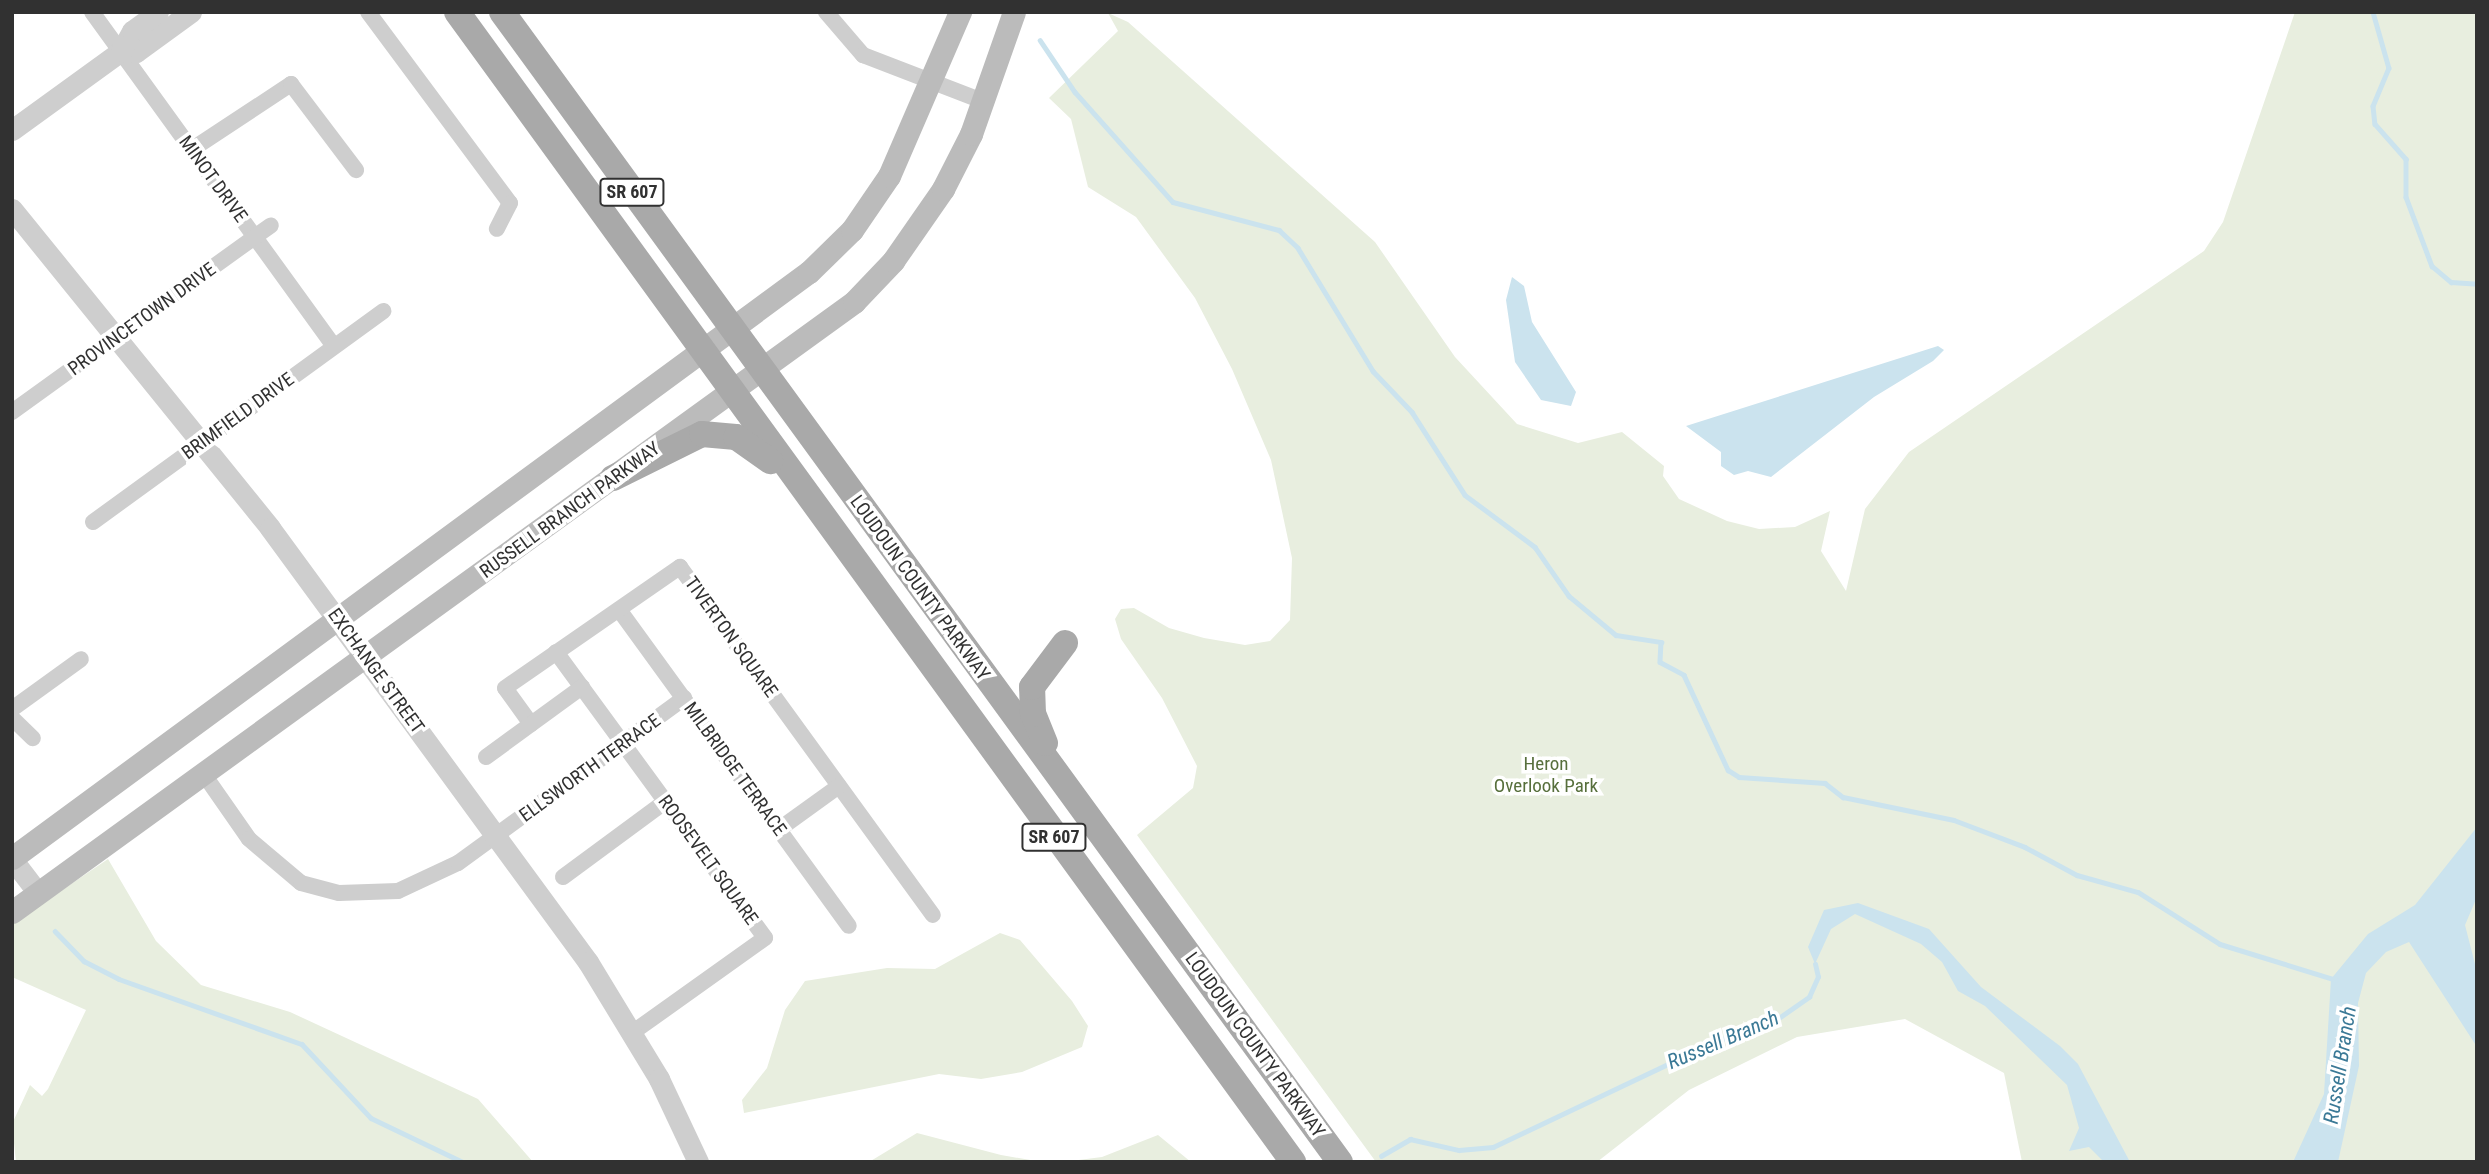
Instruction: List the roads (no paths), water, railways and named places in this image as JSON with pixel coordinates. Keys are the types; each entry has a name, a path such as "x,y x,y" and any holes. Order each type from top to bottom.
{"main road":[{"name":"LOUDOUN COUNTY PARKWAY","path":"457,12 816,511 1293,1162"},
{"name":"LOUDOUN COUNTY PARKWAY","path":"502,12 1340,1162"},
{"path":"12,858 809,272 852,230 889,176 960,12"},
{"name":"RUSSELL BRANCH PARKWAY","path":"12,912 829,323 893,261 943,188 982,101 1014,12"},
{"path":"613,478 686,440 725,434 755,447 816,511"},
{"path":"1058,774 1032,714 1032,687 1065,643"}],"street":[{"name":"MINOT DRIVE","path":"92,12 334,346"},
{"path":"12,130 121,51 132,31 158,12"},
{"path":"121,51 136,52 191,12"},
{"path":"368,12 510,203 497,229"},
{"path":"826,12 863,55 932,79 982,101"},
{"path":"191,150 291,84 356,170"},
{"name":"EXCHANGE STREET","path":"16,220 203,443 365,656 633,1032 698,1162"},
{"name":"PROVINCETOWN DRIVE","path":"12,412 271,225"},
{"name":"BRIMFIELD DRIVE","path":"93,522 383,311"},
{"name":"TIVERTON SQUARE","path":"531,724 505,688 680,567 933,915"},
{"name":"MILBRIDGE TERRACE","path":"620,611 849,926"},
{"name":"ROOSEVELT SQUARE","path":"556,652 765,938 633,1032"},
{"path":"12,709 81,659"},
{"path":"486,757 582,687"},
{"name":"ELLSWORTH TERRACE","path":"202,773 268,860 323,891 398,891 435,876 495,836 684,698"},
{"path":"12,718 33,738"},
{"path":"778,830 839,786"},
{"path":"563,877 666,801"},
{"path":"12,858 38,893"}],"water":[{"path":"1512,277 1524,286 1532,322 1576,392 1571,406 1541,400 1515,362 1506,300"},
{"path":"1938,346 1944,350 1933,361 1874,397 1771,477 1748,471 1734,475 1721,466 1721,452 1686,426"},
{"path":"2477,827 2477,897 2465,925 2477,972 2477,1047 2409,942 2386,952 2366,973 2358,1003 2359,1066 2338,1162 2293,1162 2324,1094 2331,979 2368,934 2415,905"},
{"path":"1858,903 1929,929 1981,987 2060,1046 2078,1064 2130,1162 2104,1162 2089,1147 2069,1151 2079,1128 2067,1085 1985,1006 1958,991 1942,962 1921,944 1855,914 1831,929 1815,964 1808,947 1824,910"}],"waterway":[{"path":"2373,12 2389,68 2373,106 2375,124 2406,159 2406,197 2432,266 2451,282 2477,284"},
{"path":"1040,40 1075,92 1173,202 1279,230 1298,248 1373,371 1412,412 1465,495 1535,547 1569,596 1616,635 1661,642 1660,662 1684,675 1728,770 1739,777 1825,783 1843,797 1954,820 2025,847 2077,875 2138,892 2220,944 2336,980"},
{"path":"55,931 84,961 119,979 302,1044 371,1118 463,1162"},
{"name":"Russell Branch","path":"1381,1156 1410,1139 1459,1150 1493,1147 1714,1042 1773,1022 1809,997 1818,977 1815,964"}],"park label":[{"name":"Heron Overlook Park","path":"1546,775"}]}
